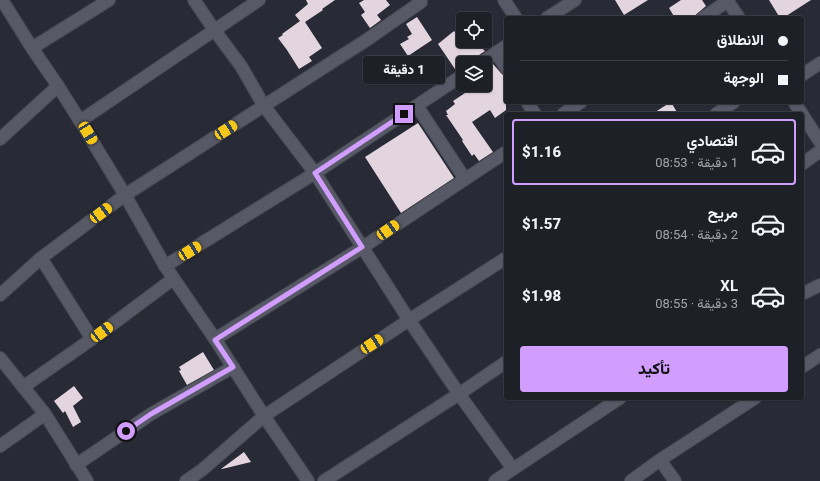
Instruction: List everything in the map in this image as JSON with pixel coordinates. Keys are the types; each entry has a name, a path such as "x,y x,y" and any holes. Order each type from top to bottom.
{"street":[{"path":"2,0 80,121 125,195 173,279 308,481"},
{"path":"32,48 108,0"},
{"path":"194,0 214,31 240,66 264,106 315,173 409,320 459,394 513,469"},
{"path":"80,121 260,0"},
{"path":"504,0 515,16"},
{"path":"551,16 575,0"},
{"path":"706,16 728,0 738,16"},
{"path":"0,295 41,258 125,195 368,39 421,1"},
{"path":"491,56 501,49 504,60"},
{"path":"804,74 820,63"},
{"path":"165,266 315,173 456,80"},
{"path":"0,139 58,86"},
{"path":"566,112 578,104"},
{"path":"719,112 731,104"},
{"path":"417,106 465,179"},
{"path":"804,117 820,142"},
{"path":"804,163 820,151"},
{"path":"215,340 362,247 504,153"},
{"path":"41,258 92,339"},
{"path":"186,481 202,470 264,416 504,259"},
{"path":"23,387 92,339 173,279"},
{"path":"804,293 820,285"},
{"path":"804,366 820,355"},
{"path":"0,358 45,414 87,481"},
{"path":"324,481 504,363"},
{"path":"76,464 151,414 233,367"},
{"path":"495,481 617,400"},
{"path":"631,481 660,460 752,400"},
{"path":"0,446 45,414"},
{"path":"660,460 675,481"}],"building":[{"path":"306,0 335,0 305,22 322,48 309,57 312,61 299,69 278,38 300,21 295,15 308,4"},
{"path":"364,0 386,0 390,5 377,15 381,20 370,28 361,15 365,12 359,3"},
{"path":"615,0 648,0 624,15"},
{"path":"681,0 702,0 706,6 694,16 674,16 669,8"},
{"path":"769,0 811,0 786,16 779,16"},
{"path":"417,17 432,40 408,56 400,44 409,39 407,37 412,34 406,24"},
{"path":"454,31 456,34 456,48 482,48 485,51 478,56 456,56 455,69 438,44"},
{"path":"493,64 504,75 504,104 506,104 506,110 495,118 490,110 472,122 493,152 479,161 474,154 472,156 446,115 448,115 446,111 455,104 453,101 466,92 492,92"},
{"path":"668,104 672,104 677,112 655,112"},
{"path":"418,123 454,178 401,213 365,157"},
{"path":"203,352 214,370 187,385 179,371 181,370 179,367"},
{"path":"74,386 83,398 73,406 81,422 73,427 65,411 63,413 54,401"},
{"path":"244,452 251,462 221,469"}],"route":[{"path":"126,431 151,414 233,367 215,340 362,247 315,173 404,114"}]}
